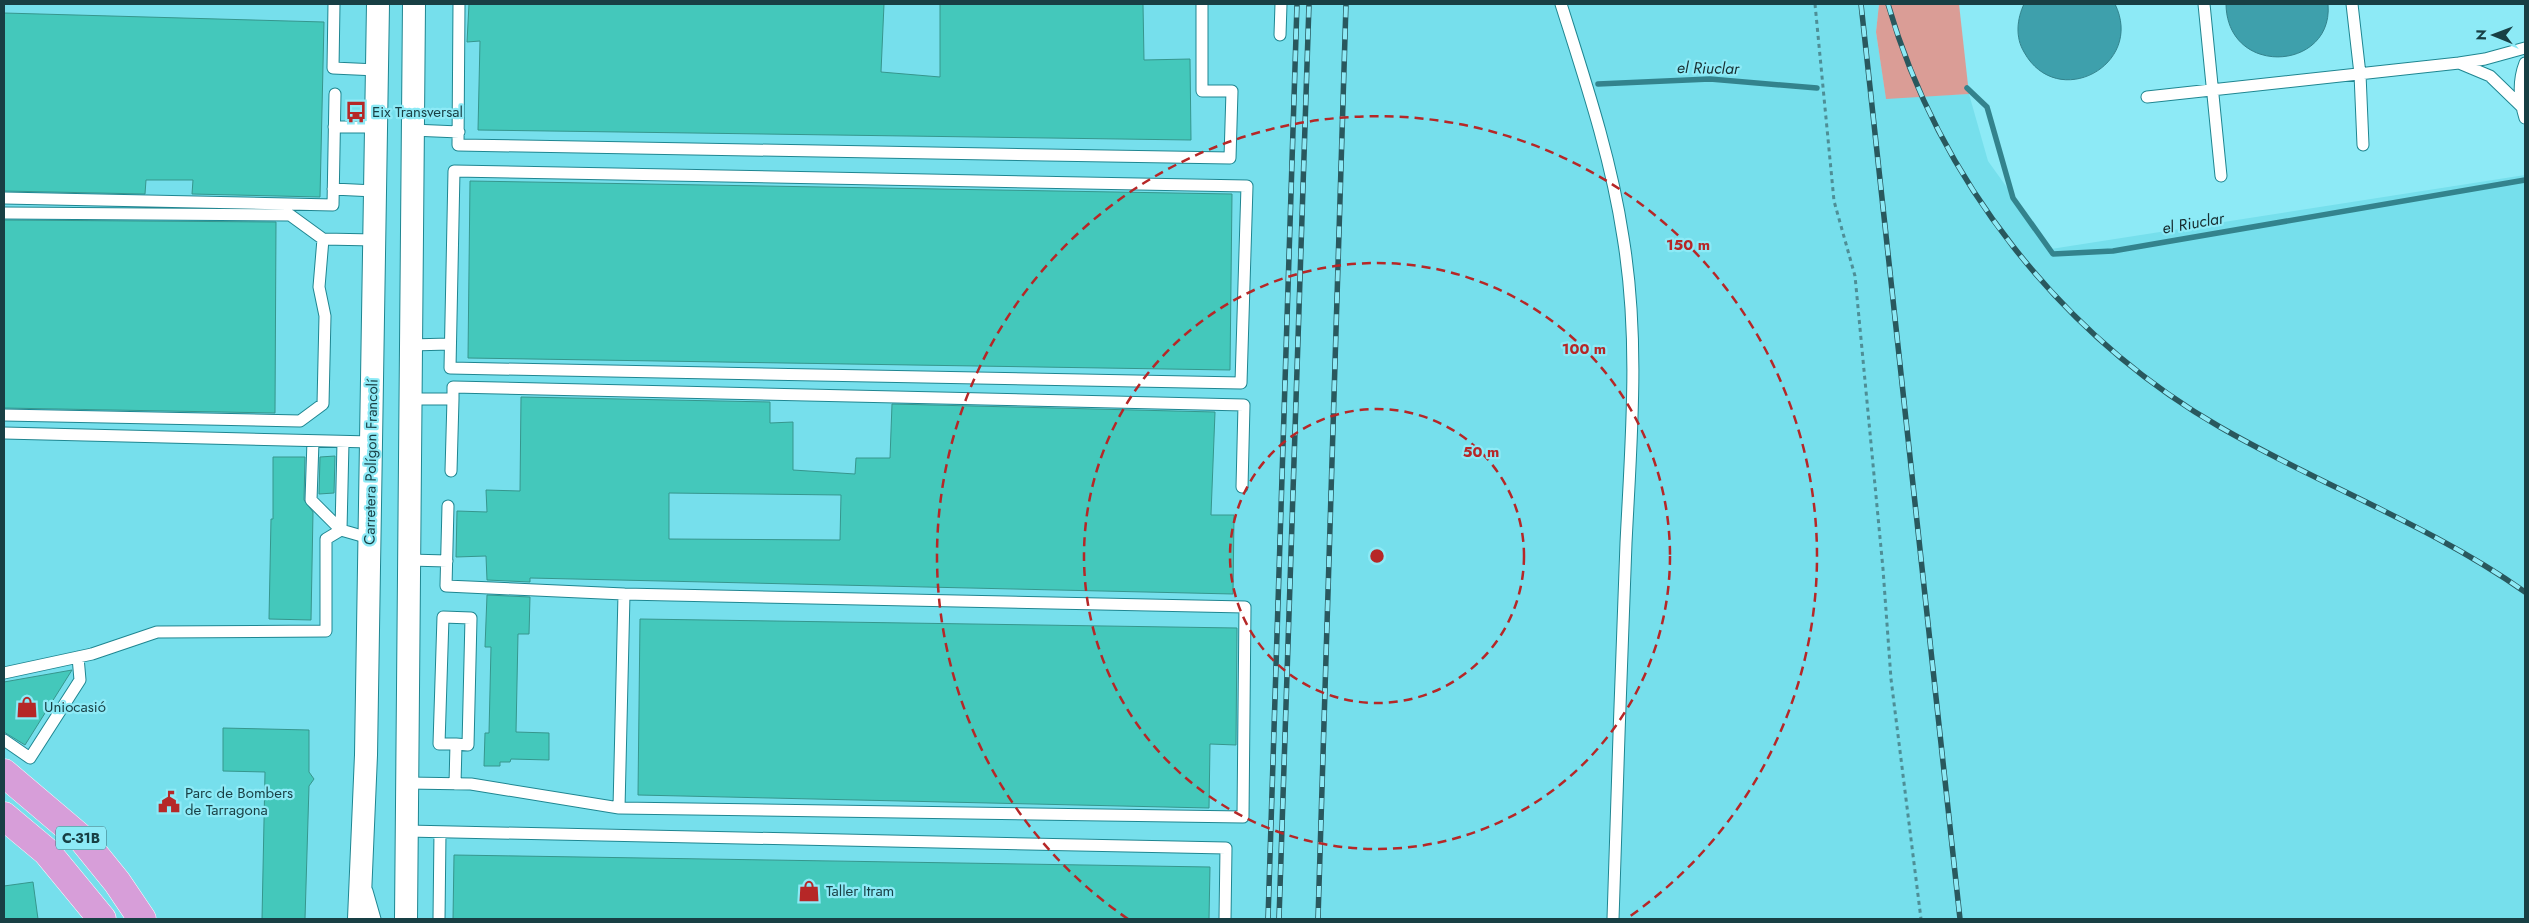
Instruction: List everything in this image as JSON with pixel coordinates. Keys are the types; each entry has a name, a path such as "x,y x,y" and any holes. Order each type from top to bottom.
{"main road":[{"name":"C-31B","path":"4,773 83,840 117,882 142,919"},
{"name":"C-31B","path":"4,816 47,852 91,915"}],"street":[{"name":"Carretera Polígon Francolí","path":"359,919 371,442 378,4"},
{"path":"406,919 409,398 414,4"}],"lane":[{"path":"334,4 333,68 377,70"},
{"path":"459,4 458,145 1230,158 1232,90 1202,90 1202,4"},
{"path":"1280,35 1281,4"},
{"path":"1561,4 1609,164 1624,238 1632,318 1634,396 1621,671 1613,919"},
{"path":"2204,4 2222,176"},
{"path":"2352,4 2360,74 2363,145"},
{"path":"2147,97 2459,63 2486,59 2525,48"},
{"path":"2525,62 2521,73 2519,91 2525,118"},
{"path":"2459,63 2490,76 2521,106"},
{"path":"4,198 333,205 335,94"},
{"path":"334,127 376,127"},
{"path":"412,130 459,132"},
{"path":"454,171 1247,186 1241,383 450,368 450,344 454,171"},
{"path":"333,190 376,191"},
{"path":"4,213 290,215 323,239 375,240"},
{"path":"4,415 300,421 323,404 325,316 319,287 323,239"},
{"path":"410,345 450,344"},
{"path":"451,471 453,387 1244,405 1242,487"},
{"path":"409,398 453,399"},
{"path":"4,433 371,442"},
{"path":"313,441 312,500 341,530 369,538"},
{"path":"341,530 343,442"},
{"path":"408,783 471,784 619,808 1243,817 1245,607 624,594 446,586 448,506"},
{"path":"4,673 78,657 157,632 326,631 326,539 341,530"},
{"path":"409,560 447,561"},
{"path":"619,808 624,594"},
{"path":"443,617 471,618 468,744 456,744 440,744 443,617"},
{"path":"4,740 30,758 80,680 78,657"},
{"path":"455,784 456,744"},
{"path":"407,831 1226,848 1225,919"},
{"path":"439,919 440,832"},
{"path":"361,872 375,919"}],"path":[{"path":"1815,4 1834,201 1856,276 1883,569 1891,679 1921,919"}],"shaded area":[{"path":"4,4 1879,4 1876,32 1886,98 1969,94 1988,161 2051,249 2525,175 2525,919 4,919"},
{"path":"1879,4 1959,4 1969,94 1886,99 1876,32"},
{"path":"2024,4 2115,4 2121,26 2118,46 2108,62 2093,73 2075,79 2056,78 2039,70 2021,46 2018,28"},
{"path":"2226,4 2328,4 2325,26 2315,43 2299,53 2280,57 2260,54 2243,45 2231,28"}],"building":[{"path":"469,4 884,4 881,72 940,77 940,4 1143,4 1144,60 1190,59 1191,140 478,130 480,41 467,42"},
{"path":"4,13 324,22 320,197 192,194 193,180 146,180 145,194 4,191"},
{"path":"470,181 1232,194 1230,370 468,358"},
{"path":"4,220 276,222 275,413 4,408"},
{"path":"521,397 770,402 770,423 793,422 793,470 855,474 856,458 890,458 892,404 1215,412 1211,515 1234,515 1233,594 530,578 530,582 487,580 486,556 456,557 457,511 487,512 486,490 520,491","holes":["669,493 841,495 840,540 669,539"]},
{"path":"335,456 334,493 319,494 320,457"},
{"path":"273,457 305,457 304,500 313,512 311,620 269,619 271,519 273,519"},
{"path":"487,595 530,597 529,634 518,634 516,732 549,733 549,760 511,759 510,762 500,762 500,766 484,766 485,733 489,733 491,647 485,647"},
{"path":"640,619 1237,628 1236,745 1210,744 1209,808 638,795"},
{"name":"Uniocasió","path":"72,670 25,745 4,732 4,682"},
{"path":"223,728 309,730 309,772 314,779 309,786 305,919 262,919 265,772 223,771"},
{"path":"454,855 1210,867 1209,919 453,919"},
{"path":"33,882 38,919 4,919 4,886"}],"waterway":[{"name":"el Riuclar","path":"1598,84 1710,79 1817,88"},
{"name":"el Riuclar","path":"1967,88 1987,107 2013,198 2053,254 2113,251 2525,180"}],"railway":[{"path":"1268,919 1297,4"},
{"path":"1279,919 1309,4"},
{"path":"1318,919 1346,4"},
{"path":"1861,4 1960,919"},
{"path":"1888,4 1910,69 1939,131 1974,191 2014,247 2059,299 2108,347 2162,390 2220,427 2296,468 2451,546 2525,592"}],"place":[{"name":"Eix Transversal","path":"356,112"},
{"name":"Uniocasió","path":"27,707"},
{"name":"Parc de Bombers de Tarragona","path":"169,802"},
{"name":"Taller Itram","path":"809,891"}]}
